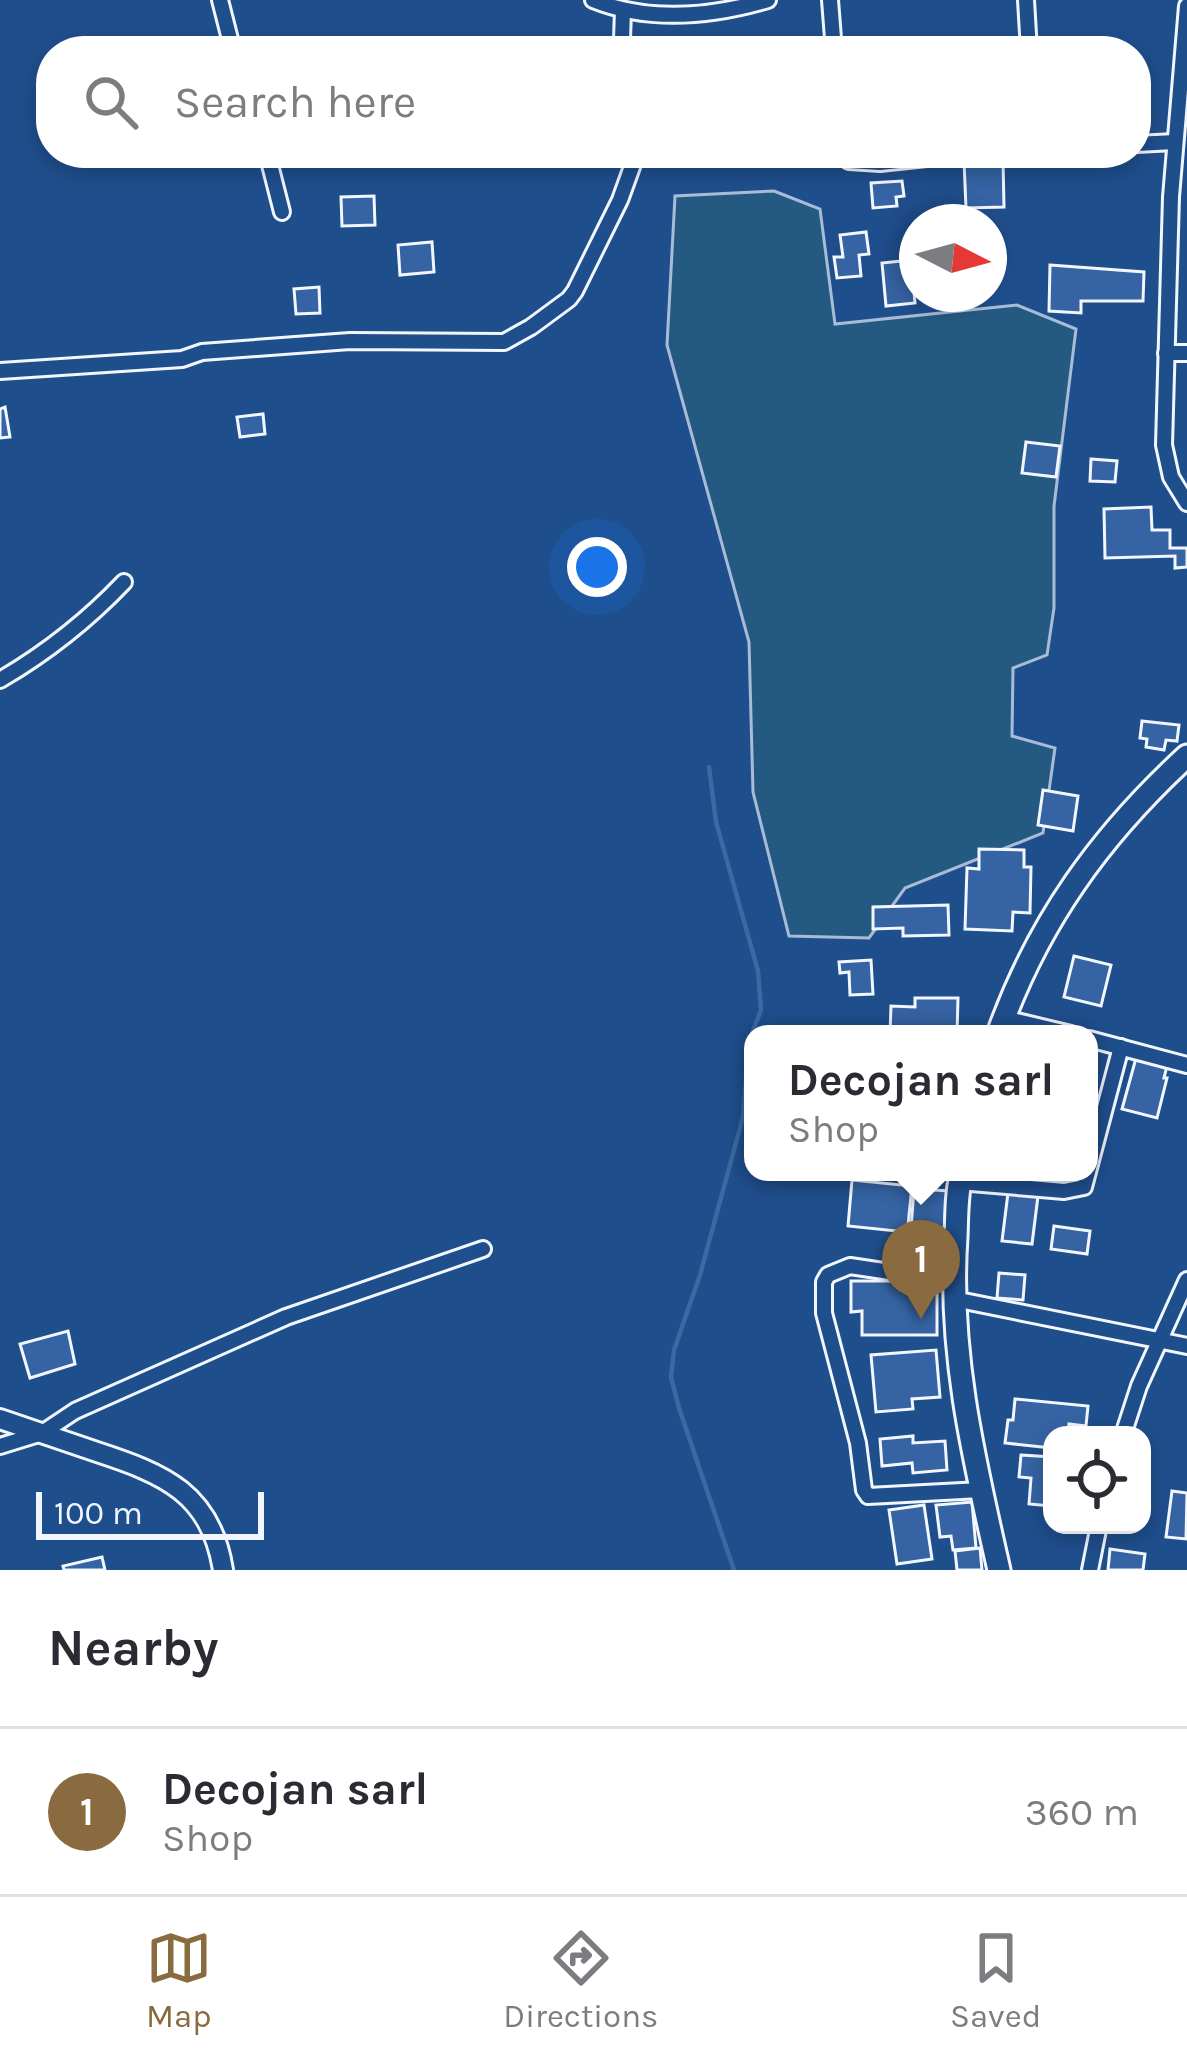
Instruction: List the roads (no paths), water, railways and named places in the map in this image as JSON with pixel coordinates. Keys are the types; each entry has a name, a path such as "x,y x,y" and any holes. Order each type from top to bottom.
{"main road":[{"path":"1001,1025 1054,913 1093,854 1142,797 1187,757"},
{"path":"961,1181 953,1299 959,1373 999,1570"},
{"path":"0,1419 148,1469 180,1487 212,1528 223,1570"}],"street":[{"path":"220,0 229,36"},
{"path":"593,0 658,16 716,12 768,0"},
{"path":"830,0 833,36"},
{"path":"1026,0 1027,36"},
{"path":"622,36 623,10"},
{"path":"1186,15 1175,142 1180,169 1164,445 1171,477 1187,502"},
{"path":"1151,143 1175,142"},
{"path":"271,168 283,212"},
{"path":"0,371 350,341 504,342 575,291 631,168"},
{"path":"1166,352 1187,353"},
{"path":"0,680 51,648 124,582"},
{"path":"1098,1041 1187,1065"},
{"path":"1098,1133 1120,1047"},
{"path":"990,1181 1064,1191 1084,1187 1086,1181"},
{"path":"0,1447 42,1433 75,1411 232,1340 483,1249"},
{"path":"954,1274 839,1269 824,1282 824,1313 868,1496 981,1490"},
{"path":"1126,1426 1139,1385 1187,1280"},
{"path":"953,1299 1187,1346"},
{"path":"1090,1570 1098,1534"}],"waterway":[{"path":"709,767 716,822 758,971 761,1010 755,1025"},
{"path":"734,1570 671,1377 674,1350 700,1275 744,1104"}],"place":[{"name":"Decojan sarl","path":"921,1319"}]}
